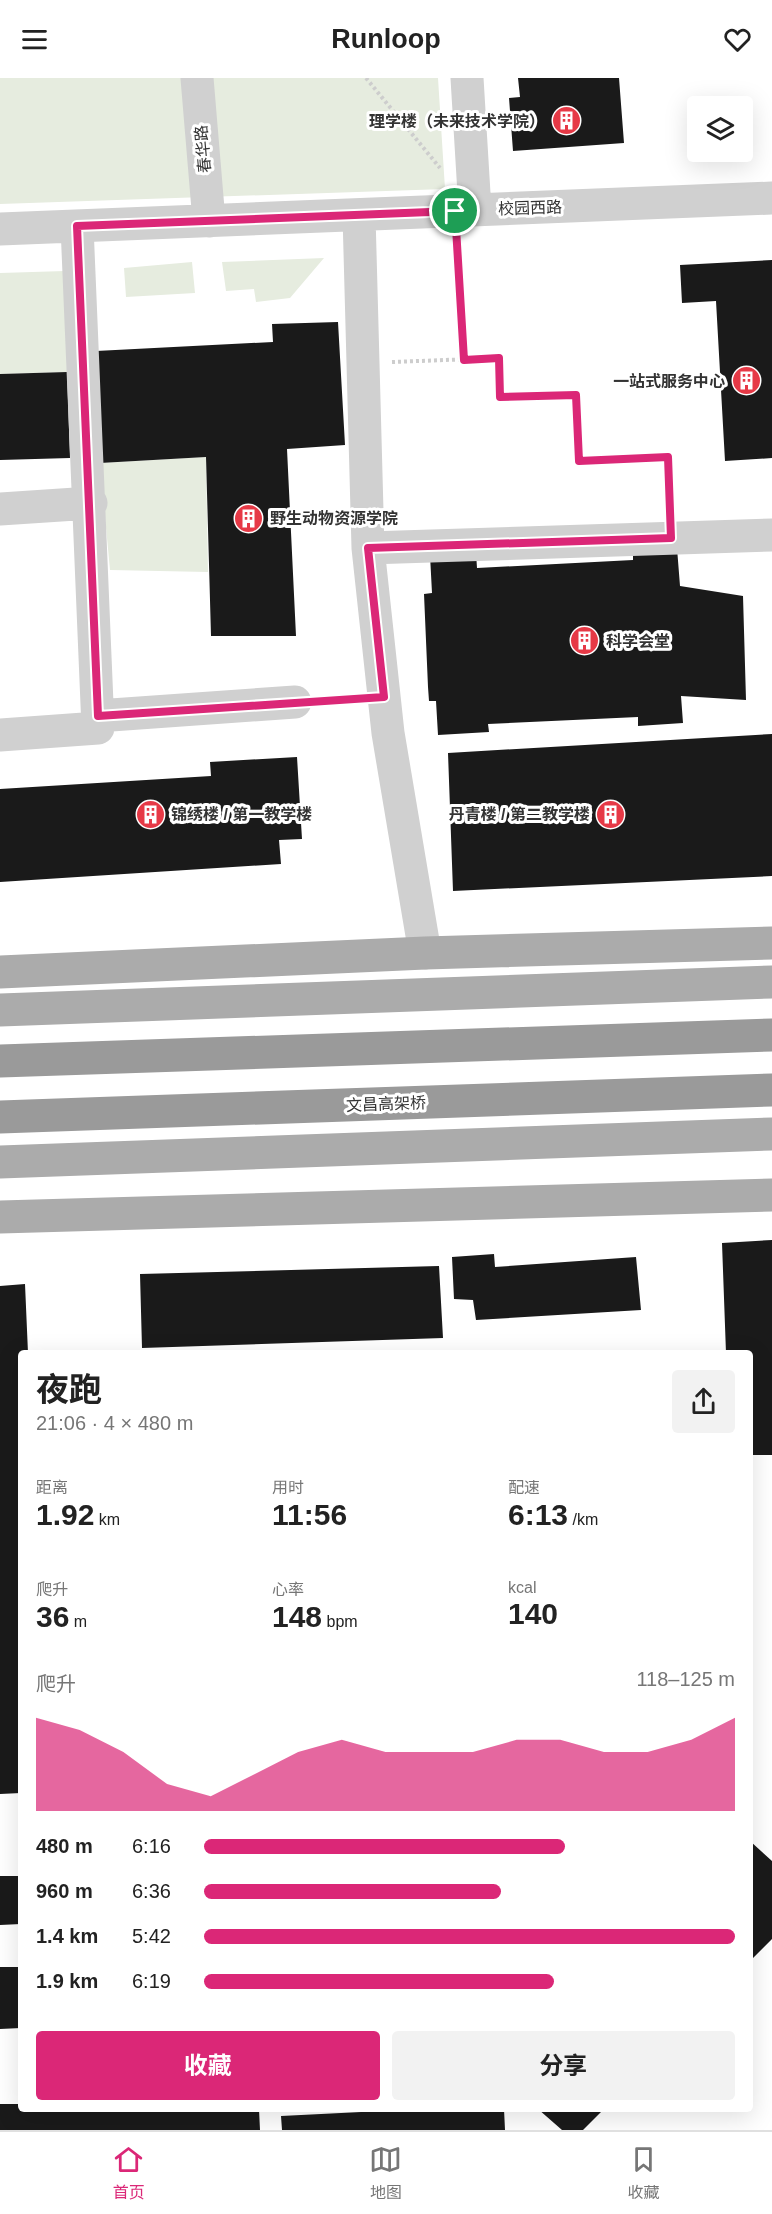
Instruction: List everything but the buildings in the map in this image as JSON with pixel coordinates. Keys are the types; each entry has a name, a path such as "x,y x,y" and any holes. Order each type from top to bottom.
{"highway":[{"path":"0,1061 772,1035"},
{"name":"文昌高架桥","path":"0,1117 772,1090"}],"main road":[{"path":"0,972 425,952 772,943"},
{"path":"0,1010 772,982"},
{"path":"0,1162 772,1134"},
{"path":"0,1217 772,1195"}],"street":[{"name":"春华路","path":"197,78 209,221"},
{"path":"465,210 467,78"},
{"name":"校园西路","path":"0,230 772,198"},
{"path":"359,214 368,548 384,697 425,952"},
{"path":"0,735 98,728 91,503 77,226"},
{"path":"0,509 91,503"},
{"path":"368,548 772,535"},
{"path":"98,716 295,702"}],"path":[{"path":"366,78 465,210 464,360"},
{"path":"363,363 499,358 500,397 576,395 579,461 668,457 671,538"},
{"path":"295,702 384,697"}],"shaded area":[{"path":"0,78 438,78 445,189 0,204"},
{"path":"324,258 290,298 256,302 254,289 226,291 222,262"},
{"path":"192,262 195,293 126,297 124,268"},
{"path":"65,271 67,372 0,374 0,273"},
{"path":"206,457 208,572 110,570 100,463"}],"place":[{"name":"理学楼（未来技术学院）","path":"566,121"},
{"name":"一站式服务中心","path":"746,381"},
{"name":"野生动物资源学院","path":"249,518"},
{"name":"科学会堂","path":"585,641"},
{"name":"锦绣楼 / 第一教学楼","path":"150,814"},
{"name":"丹青楼 / 第二教学楼","path":"611,814"}],"route":[{"path":"455,211 464,360 499,358 500,397 576,395 579,461 668,457 671,538 368,548 384,697 98,716 91,503 77,226 455,211"}]}
